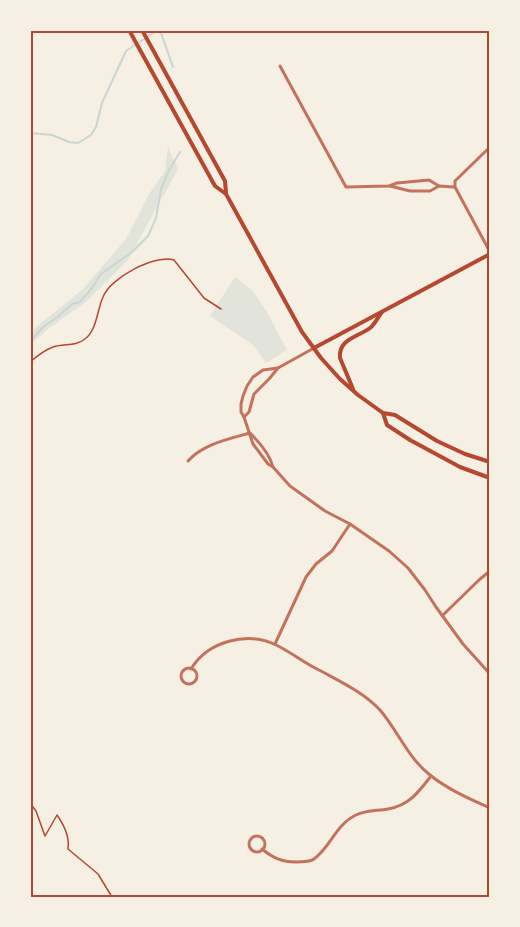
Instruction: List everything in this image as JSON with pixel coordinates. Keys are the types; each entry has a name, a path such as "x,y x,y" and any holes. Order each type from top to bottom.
{"main road":[{"path":"129,30 215,186 226,194"},
{"path":"142,31 225,181 226,194 289,310 321,358 353,390 383,413 395,415 438,441 465,454 490,462"},
{"path":"314,348 490,253"},
{"path":"353,390 340,358 341,347 372,327 382,310"},
{"path":"383,413 387,425 410,440 460,467 490,478"}],"street":[{"path":"280,66 346,187 389,186 430,191 439,186"},
{"path":"490,147 454,181 490,253"},
{"path":"389,186 429,180 439,186 455,187"},
{"path":"314,348 278,368 263,370 253,377 243,396 241,411 250,433 272,461 273,467 290,486 389,551 408,568 463,645 490,674"},
{"path":"244,417 249,412 254,394 278,368"},
{"path":"243,396 252,399"},
{"path":"188,461 197,453 214,445 250,433"},
{"path":"275,644 306,577 316,564 332,551 350,524"},
{"path":"443,615 490,571"},
{"path":"191,669 207,651 225,642 257,639 275,644 364,695 380,711 413,759 430,776 490,808"},
{"path":"187,668 191,669 195,672 195,681 186,683 182,680 181,675 187,668"},
{"path":"262,849 272,857 284,862 313,860 339,827 347,821 368,811 400,806 412,800 430,776"},
{"path":"255,836 264,840 262,849 258,852 250,848 251,839 255,836"}],"path":[{"path":"30,362 51,347 79,343 84,340 93,329 106,290 136,268 156,261 168,258 174,260 204,298 221,309"},
{"path":"30,803 36,811 45,836 57,815 70,841 69,849 98,874 112,897"}],"shaded area":[{"path":"168,147 178,169 128,260 86,302 49,328 30,345 30,332 82,290 126,239 149,194 165,171"},
{"path":"235,277 253,291 287,350 266,363 253,345 210,316"}],"waterway":[{"path":"31,133 52,135 78,143 91,135 96,127 102,103 126,51 158,30"},
{"path":"160,30 173,67"},
{"path":"30,342 43,327 72,304 80,302 101,274 132,252 148,236 156,218 161,189 180,152"}]}
